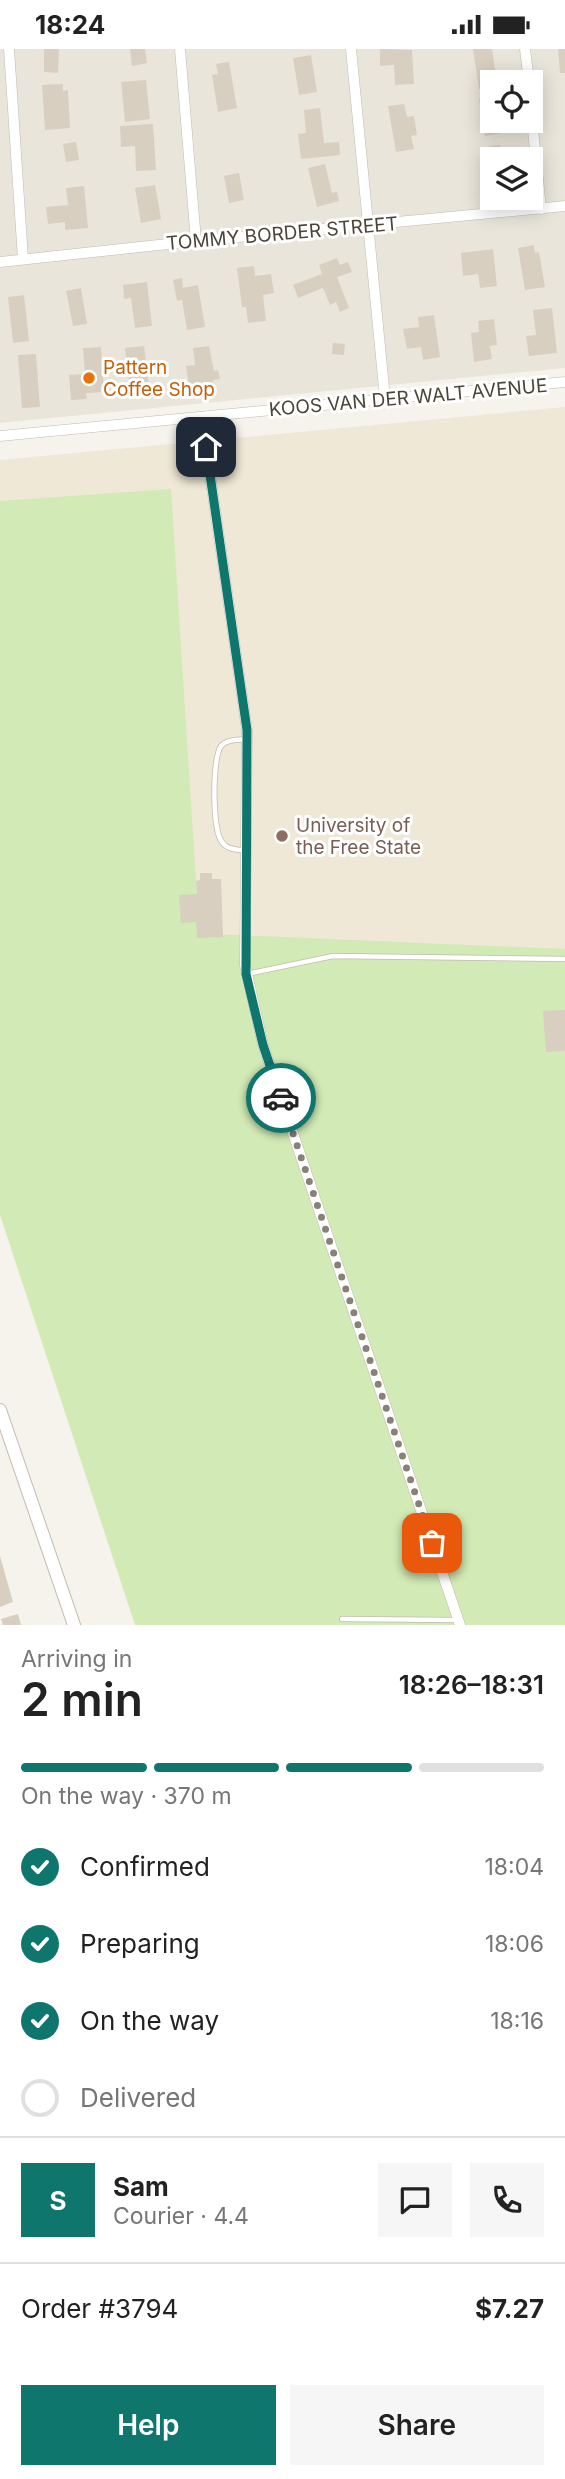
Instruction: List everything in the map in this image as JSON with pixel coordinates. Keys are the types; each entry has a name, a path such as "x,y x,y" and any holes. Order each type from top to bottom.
{"street":[{"path":"9,49 23,259"},
{"path":"180,49 195,241"},
{"path":"351,49 385,398"},
{"path":"525,49 527,70"},
{"name":"TOMMY BORDER STREET","path":"543,209 565,207"},
{"name":"TOMMY BORDER STREET","path":"0,262 531,210"},
{"name":"KOOS VAN DER WALT AVENUE","path":"0,436 565,382"},
{"path":"206,447 235,637 247,739 246,974 263,1045 459,1623"},
{"path":"0,1410 74,1625"}],"lane":[{"path":"247,739 228,741 222,745 218,752 215,790 216,828 219,837 229,848 247,851"},
{"path":"246,974 333,956 565,960"},
{"path":"342,1619 459,1623"}],"shaded area":[{"path":"0,49 565,49 565,368 0,423"},
{"name":"University of the Free State","path":"565,407 565,1625 0,1213 0,460"}],"green space":[{"name":"University of the Free State","path":"171,489 197,898 210,934 565,949 565,1625 135,1625 0,1215 0,501"}],"building":[{"path":"44,49 59,49 58,73 44,72"},
{"path":"130,49 145,49 147,63 132,66"},
{"path":"380,49 412,50 414,84 395,85 394,65 380,66"},
{"path":"473,49 492,49 495,70 480,70 479,89"},
{"path":"558,49 565,49 565,73 560,73"},
{"path":"311,55 317,92 299,95 293,58"},
{"path":"229,62 237,108 218,112 212,75 218,74 216,64"},
{"path":"146,80 150,119 125,122 121,82"},
{"path":"63,84 63,91 68,90 70,128 45,130 42,85"},
{"path":"404,104 407,117 414,116 417,135 411,136 414,149 396,152 388,106"},
{"path":"320,108 324,143 339,142 340,155 301,159 298,134 306,133 304,110"},
{"path":"153,124 156,170 136,171 135,146 121,147 120,126"},
{"path":"76,142 79,160 66,162 63,144"},
{"path":"325,164 332,193 337,192 339,201 317,207 308,168"},
{"path":"239,173 244,200 229,203 224,176"},
{"path":"155,185 161,219 141,223 135,188"},
{"path":"84,186 88,228 65,230 65,222 48,224 46,207 68,205 66,188"},
{"path":"534,245 535,253 539,252 545,287 525,290 518,248"},
{"path":"493,249 497,286 480,288 478,274 463,276 461,253"},
{"path":"337,258 340,265 348,262 352,272 337,277 349,308 340,312 336,302 330,305 323,288 298,298 293,285 322,274 319,265"},
{"path":"254,266 255,276 271,274 274,293 263,295 266,321 248,323 246,307 242,307 237,268"},
{"path":"182,278 183,288 198,285 205,327 187,330 182,300 177,301 173,280"},
{"path":"147,282 152,326 135,328 131,298 124,299 123,285"},
{"path":"81,288 87,324 73,326 66,291"},
{"path":"24,295 29,341 13,343 8,297"},
{"path":"552,308 557,353 529,356 526,336 536,335 533,310"},
{"path":"434,315 440,357 423,360 421,347 407,349 403,329 419,327 418,317"},
{"path":"494,319 497,345 490,346 492,359 474,362 471,333 479,332 478,321"},
{"path":"333,343 345,344 344,355 332,354"},
{"path":"144,346 150,394 131,397 125,348"},
{"path":"209,346 214,371 218,370 220,379 213,380 214,387 199,390 198,385 189,386 186,366 195,365 193,348"},
{"path":"101,347 104,392 86,393 87,399 71,400 69,375 85,374 83,348"},
{"path":"36,354 40,407 22,408 18,355"},
{"path":"200,873 212,873 212,879 221,879 223,937 197,938 196,922 181,923 179,895 197,894 196,881 200,880"},
{"path":"565,1010 565,1051 546,1052 543,1011"},
{"path":"0,1556 13,1602 0,1607"},
{"path":"18,1614 21,1625 3,1625 1,1619"}],"way so far":[{"path":"281,1098 432,1543"}],"place":[{"name":"Pattern Coffee Shop","path":"89,378"},
{"name":"University of the Free State","path":"282,836"}],"route":[{"path":"206,447 247,730 246,974 254,1014 281,1098"}]}
